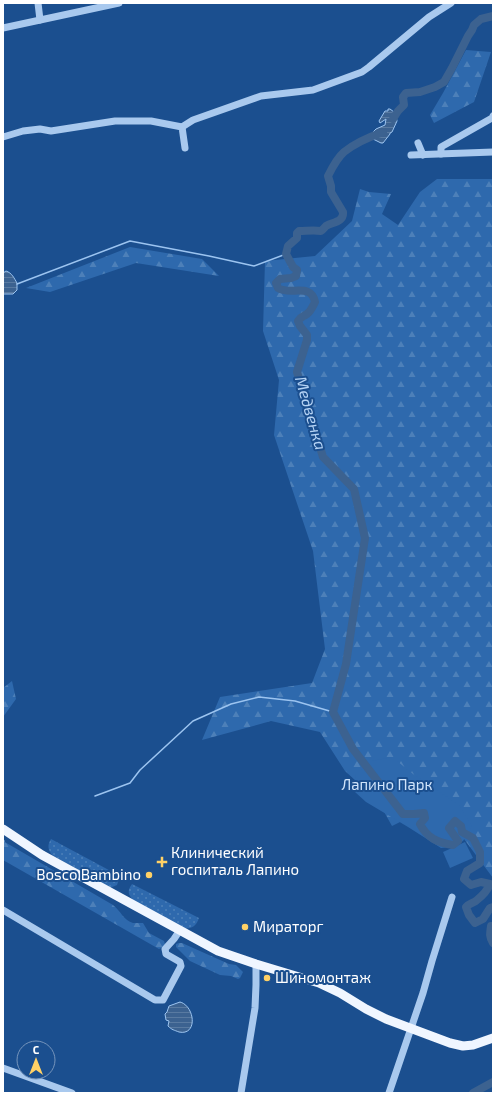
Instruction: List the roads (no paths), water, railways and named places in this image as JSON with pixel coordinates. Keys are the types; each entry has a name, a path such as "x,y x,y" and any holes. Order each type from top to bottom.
{"main road":[{"path":"4,830 42,855 218,951 319,983 386,1019 450,1043 463,1046 477,1044 493,1038"}],"street":[{"path":"38,3 40,20"},
{"path":"3,28 119,3"},
{"path":"3,137 23,131 51,131 115,121 151,121 182,127 193,120 261,96 313,90 362,72 429,17 451,3"},
{"path":"440,154 441,147 492,118 493,116"},
{"path":"182,127 185,148"},
{"path":"418,144 423,154"},
{"path":"411,155 493,152"},
{"path":"389,1093 423,993 452,897"},
{"path":"3,910 155,1000 163,1000 181,966 180,962 166,954 165,949 180,930"},
{"path":"241,1093 255,1008 256,964"},
{"path":"3,1068 72,1093"}],"waterway":[{"name":"Медвенка","path":"393,119 404,105 403,97 406,93 420,92 444,82 474,25 481,19 493,16"},
{"name":"Медвенка","path":"383,132 367,138 341,154 328,176 331,192 343,212 342,218 326,226 321,231 299,231 297,233 297,238 288,246 286,254 293,267 297,270 296,276 280,279 276,283 278,288 283,290 300,290 309,292 313,296 315,302 312,308 298,321 307,335 307,340 297,372 323,457 354,489 365,538 346,664 333,712 353,749 403,814 424,813 425,818 420,824 426,833 442,843 453,845 458,841 449,828 455,821 461,826 462,832 473,838 480,852 480,863 467,871 464,879 471,885 481,882 490,884 481,897 466,907 469,915 475,923 483,919 490,908 493,907"},
{"path":"17,284 130,241 254,266 286,254"},
{"path":"95,796 130,783 140,770 193,721 231,704 259,697 295,701 333,712"},
{"name":"Медвенка","path":"493,926 491,926 490,935 493,943"},
{"name":"Медвенка","path":"473,1093 493,1082"}],"place":[{"name":"Клинический госпиталь Лапино","path":"162,862"},
{"name":"Bosco Bambino","path":"149,875"},
{"name":"Мираторг","path":"245,927"},
{"name":"Шиномонтаж","path":"267,978"}],"park label":[{"name":"Лапино Парк","path":"387,785"}]}
